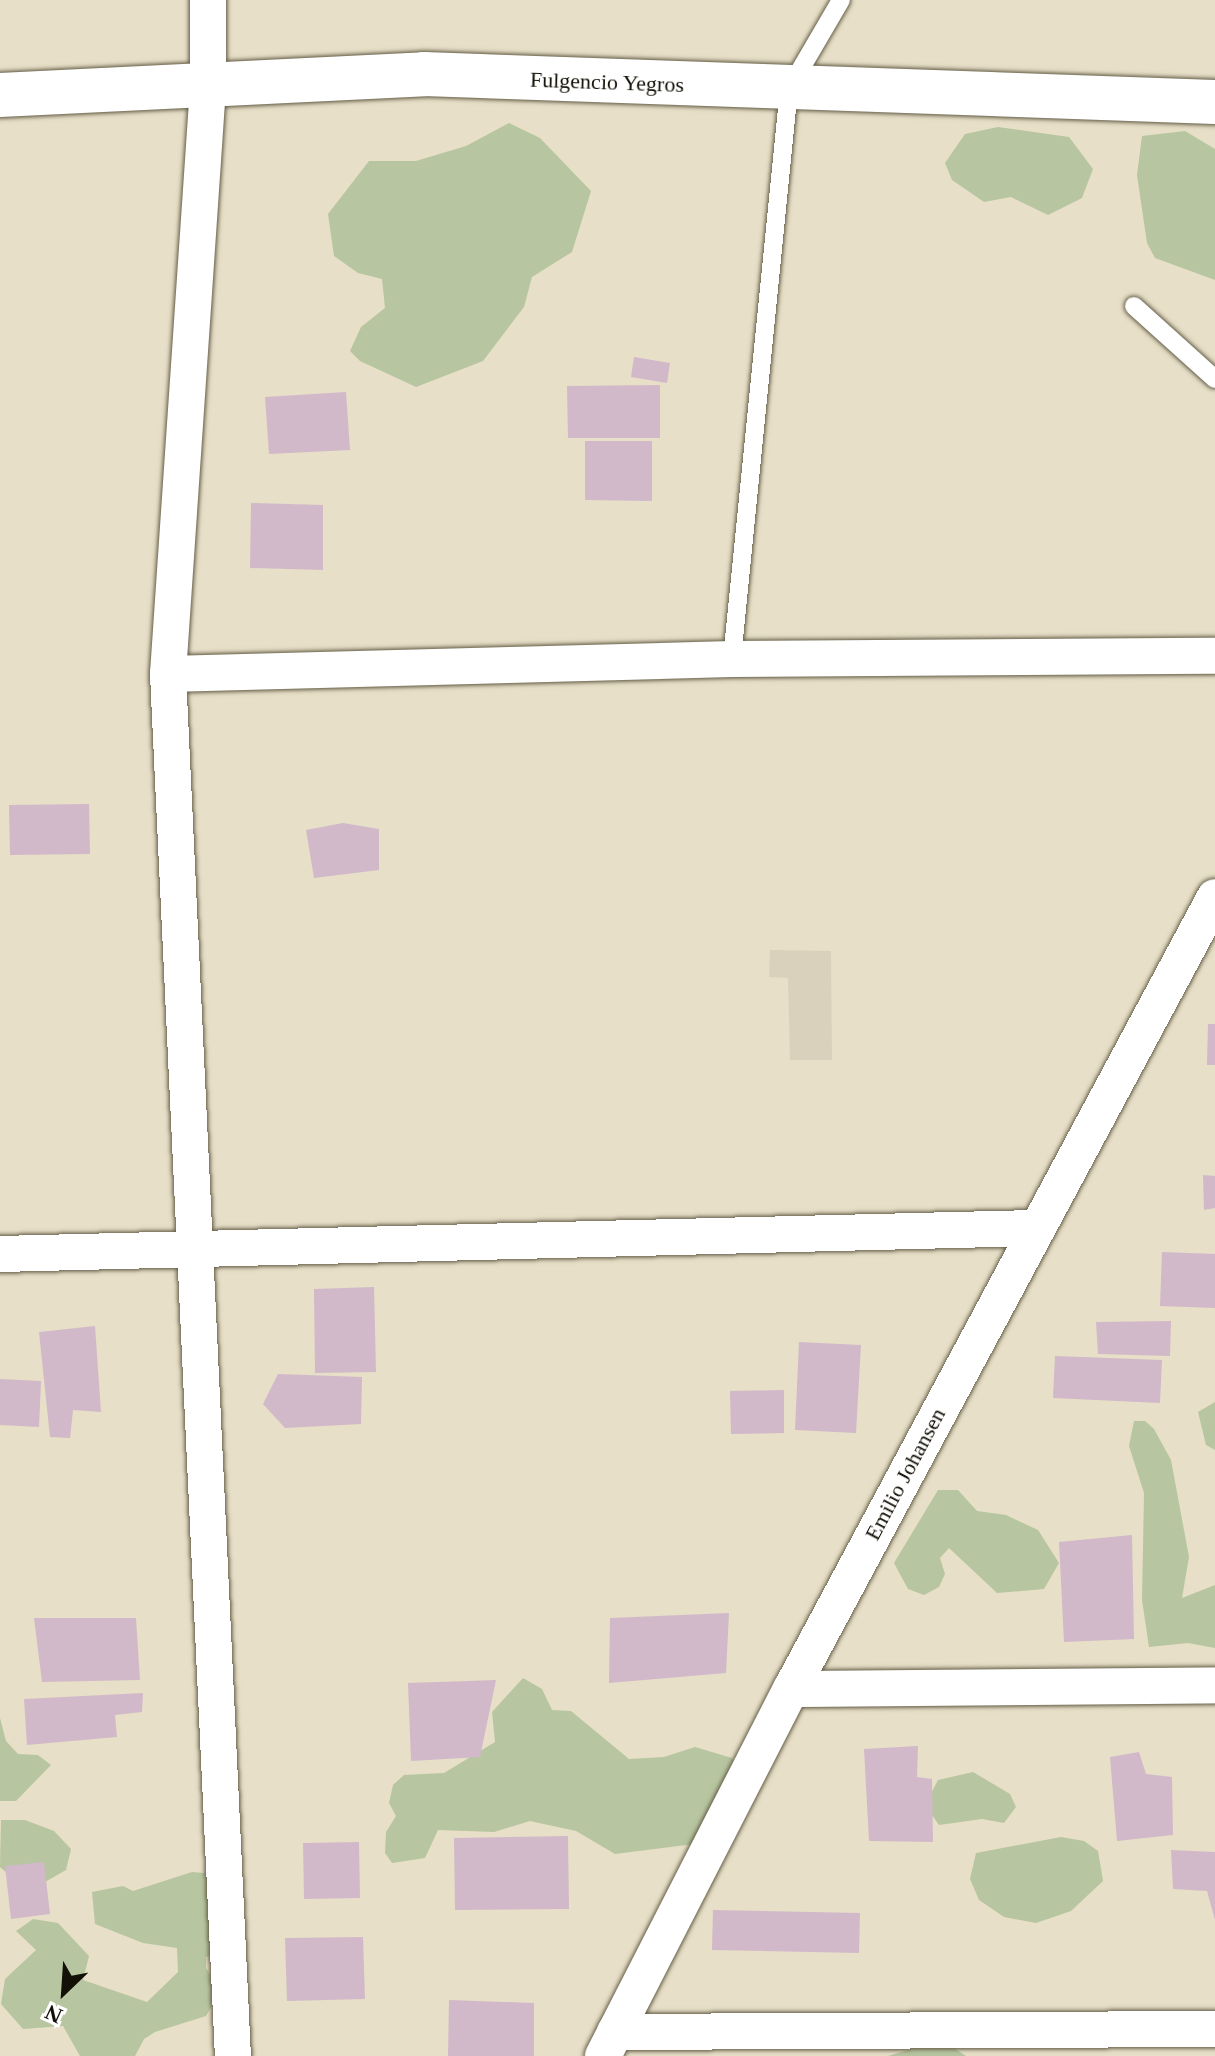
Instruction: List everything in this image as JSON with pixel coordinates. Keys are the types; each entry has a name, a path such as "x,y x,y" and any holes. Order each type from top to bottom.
{"street":[{"path":"208,0 208,87 168,674 233,2056"},
{"name":"Fulgencio Yegros","path":"0,95 424,74 1215,102"},
{"path":"168,674 732,659 1215,656"},
{"name":"Emilio Johansen","path":"609,2044 791,1689 1215,897"},
{"path":"0,1254 1036,1228"},
{"path":"791,1689 1215,1685"},
{"path":"609,2044 1215,2029"}],"lane":[{"path":"732,659 789,89 841,0"},
{"path":"1134,306 1215,379"}],"shaded area":[{"path":"770,950 831,951 832,1060 790,1060 788,978 769,977"}],"green space":[{"path":"509,123 540,138 591,191 572,252 532,277 524,307 483,361 416,387 360,361 350,351 361,327 385,308 382,279 358,273 334,256 328,214 369,161 416,161 466,146"},
{"path":"998,127 1069,137 1093,169 1082,198 1048,215 1011,197 984,202 952,180 945,163 965,134"},
{"path":"1185,131 1215,149 1215,280 1155,258 1147,243 1137,175 1142,136"},
{"path":"1215,1402 1215,1450 1206,1445 1198,1412"},
{"path":"1134,1421 1145,1421 1154,1429 1171,1460 1189,1557 1182,1598 1215,1585 1215,1648 1188,1643 1149,1647 1142,1600 1144,1493 1129,1446"},
{"path":"938,1490 958,1490 977,1511 1006,1515 1038,1530 1059,1563 1044,1589 997,1593 949,1548 940,1558 945,1574 939,1587 924,1595 908,1589 894,1563"},
{"path":"523,1678 542,1689 552,1710 571,1711 629,1759 664,1757 695,1747 732,1758 741,1780 710,1842 615,1854 576,1831 530,1821 494,1832 438,1830 425,1858 392,1863 385,1853 386,1832 396,1816 389,1803 393,1785 404,1775 444,1773 495,1742 492,1712"},
{"path":"0,1718 6,1741 18,1754 38,1755 51,1765 16,1801 0,1801"},
{"path":"973,1772 1010,1794 1016,1807 1004,1823 982,1819 939,1825 925,1805 938,1780"},
{"path":"1,1820 25,1820 54,1831 71,1849 66,1870 45,1882 13,1878 0,1867"},
{"path":"1061,1837 1084,1841 1098,1851 1103,1881 1071,1911 1036,1923 1004,1917 979,1900 970,1879 976,1853"},
{"path":"192,1872 217,1874 218,1953 206,1957 206,1968 221,1991 206,2016 155,2032 144,2039 135,2056 80,2056 63,2026 23,2029 1,2004 5,1979 36,1950 16,1931 33,1919 58,1923 89,1956 83,1980 147,2002 178,1972 177,1948 143,1943 95,1924 92,1892 123,1886 133,1891"},
{"path":"928,2044 948,2044 966,2056 888,2056"}],"building":[{"path":"634,357 670,363 667,383 631,377"},
{"path":"660,385 660,438 568,438 567,386"},
{"path":"346,392 350,450 269,454 265,397"},
{"path":"585,441 652,441 652,501 585,500"},
{"path":"251,503 323,505 323,570 250,568"},
{"path":"89,804 90,854 10,855 9,805"},
{"path":"343,823 379,829 379,870 314,878 306,830"},
{"path":"1208,1024 1215,1024 1215,1065 1207,1065"},
{"path":"1203,1175 1215,1176 1215,1208 1204,1210"},
{"path":"1162,1252 1215,1254 1215,1308 1160,1306"},
{"path":"374,1287 376,1372 315,1373 314,1289"},
{"path":"1171,1321 1170,1356 1098,1354 1096,1322"},
{"path":"95,1326 101,1412 73,1410 70,1438 50,1437 39,1332"},
{"path":"799,1342 861,1345 856,1433 795,1430"},
{"path":"1055,1356 1162,1360 1160,1403 1053,1398"},
{"path":"278,1374 362,1377 361,1424 285,1428 263,1404"},
{"path":"0,1379 41,1381 39,1427 0,1425"},
{"path":"784,1390 784,1433 731,1434 730,1391"},
{"path":"1132,1535 1134,1639 1064,1642 1059,1542"},
{"path":"729,1613 726,1673 609,1683 610,1618"},
{"path":"34,1618 136,1618 140,1680 42,1682"},
{"path":"496,1680 480,1757 411,1761 408,1683"},
{"path":"143,1693 142,1712 115,1715 117,1737 27,1745 24,1699"},
{"path":"918,1746 917,1777 932,1779 933,1842 869,1841 864,1749"},
{"path":"1139,1752 1146,1774 1172,1777 1173,1835 1117,1841 1110,1757"},
{"path":"568,1836 569,1909 455,1910 454,1838"},
{"path":"359,1842 360,1898 304,1899 303,1843"},
{"path":"1171,1850 1215,1852 1215,1920 1207,1891 1173,1889"},
{"path":"44,1862 50,1914 11,1919 5,1866"},
{"path":"713,1910 860,1913 859,1953 712,1950"},
{"path":"363,1937 365,1999 287,2001 285,1938"},
{"path":"449,2000 534,2003 534,2056 448,2056"}]}
